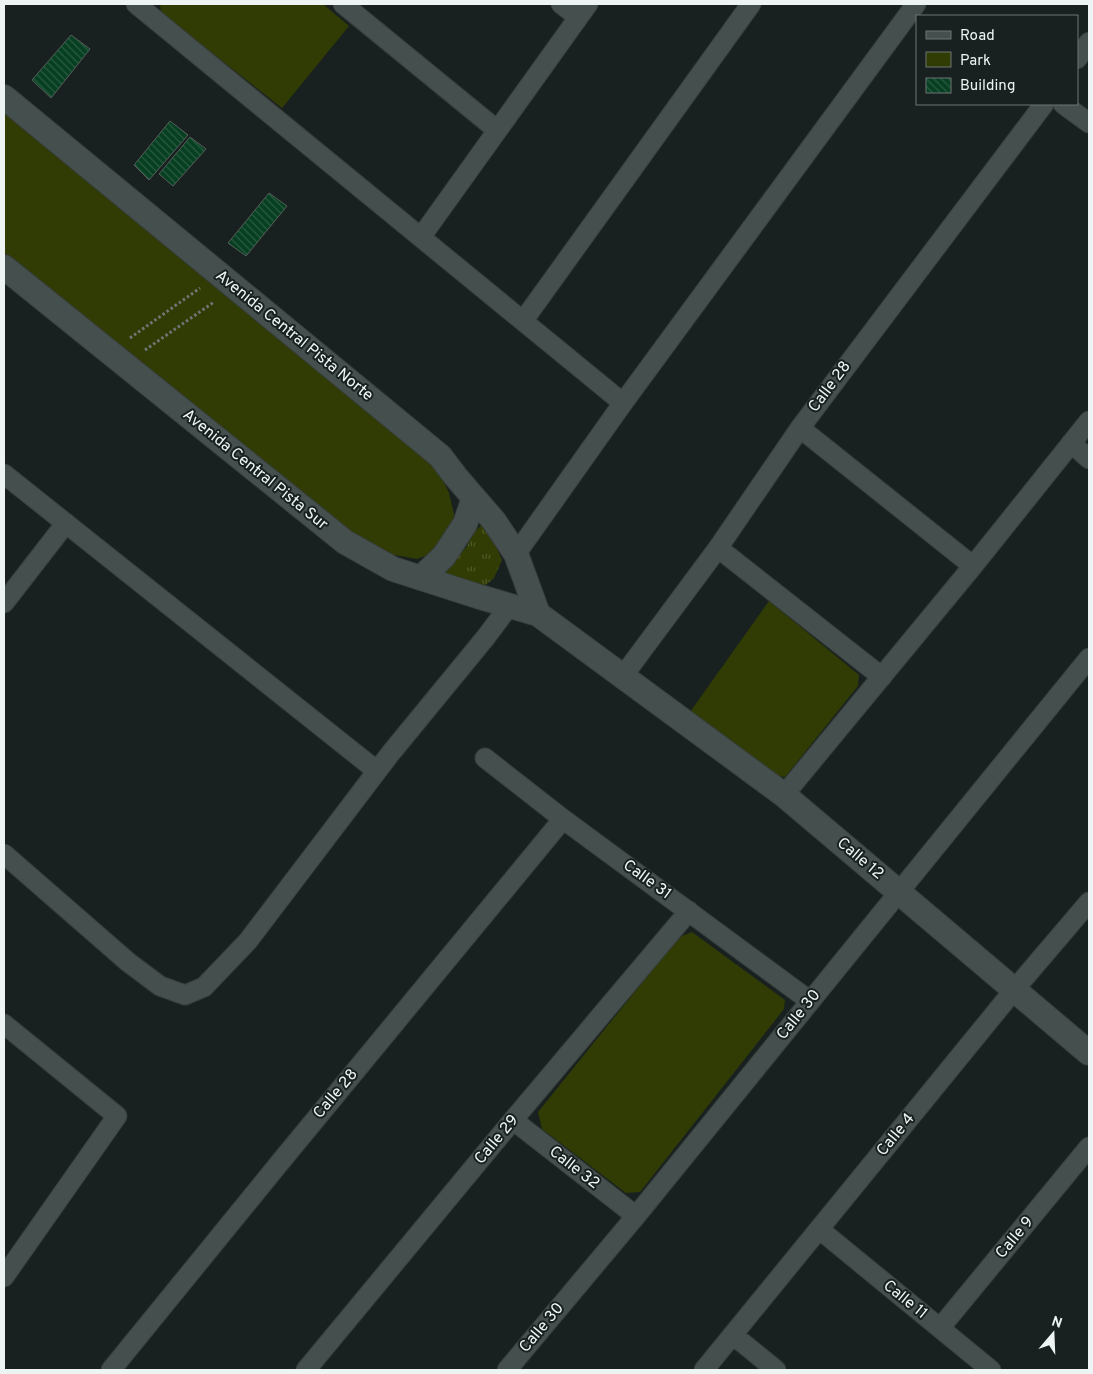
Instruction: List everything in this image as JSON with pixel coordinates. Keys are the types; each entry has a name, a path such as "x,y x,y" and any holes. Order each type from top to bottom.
{"street":[{"path":"343,4 497,130"},
{"path":"421,237 583,11 561,4"},
{"path":"523,320 751,4"},
{"path":"516,554 623,403 916,4"},
{"path":"139,5 623,403"},
{"path":"1078,58 1089,42"},
{"name":"Avenida Central Pista Norte","path":"4,97 440,456 494,522 516,554 538,614"},
{"name":"Calle 28","path":"623,676 718,548 800,428 1043,105"},
{"path":"1064,105 1089,123"},
{"name":"Avenida Central Pista Sur","path":"4,267 345,542 393,569 538,614 623,676"},
{"path":"784,795 973,566 1089,421"},
{"path":"800,428 973,566"},
{"path":"1071,443 1089,459"},
{"path":"4,474 377,771"},
{"path":"422,578 444,556 465,524 474,498"},
{"path":"4,603 66,523"},
{"path":"718,548 882,677"},
{"path":"4,854 128,962 160,986 185,995 204,987 248,941 390,754 510,605"},
{"name":"Calle 30","path":"507,1370 636,1216 1089,658"},
{"name":"Calle 12","path":"623,676 784,795 1089,1053"},
{"name":"Calle 31","path":"485,758 563,819 810,1001"},
{"name":"Calle 28","path":"111,1370 563,819"},
{"name":"Calle 4","path":"710,1368 733,1335 819,1229 1014,990 1089,902"},
{"name":"Calle 29","path":"306,1370 689,911"},
{"path":"4,1024 117,1116 4,1277"},
{"name":"Calle 32","path":"513,1120 636,1216"},
{"name":"Calle 9","path":"940,1328 1089,1147"},
{"name":"Calle 11","path":"819,1229 991,1370"},
{"path":"733,1335 776,1370"}],"path":[{"path":"117,358 227,281"},
{"path":"117,358 227,281"}],"green space":[{"path":"160,4 323,4 349,26 282,108 161,13"},
{"path":"4,109 432,458 449,493 454,514 452,532 438,551 417,559 378,552 350,540 4,254"},
{"path":"482,525 490,533 502,560 494,578 481,589 444,573 467,546 474,532"},
{"path":"769,601 859,675 858,686 785,777 770,775 690,712"},
{"path":"692,932 785,1000 784,1009 640,1192 626,1193 542,1129 538,1112 679,937"}],"building":[{"path":"71,35 90,49 51,98 32,80"},
{"path":"170,121 188,135 149,180 134,165"},
{"path":"190,137 206,149 173,186 159,174"},
{"path":"269,193 287,206 246,256 228,243"}]}
